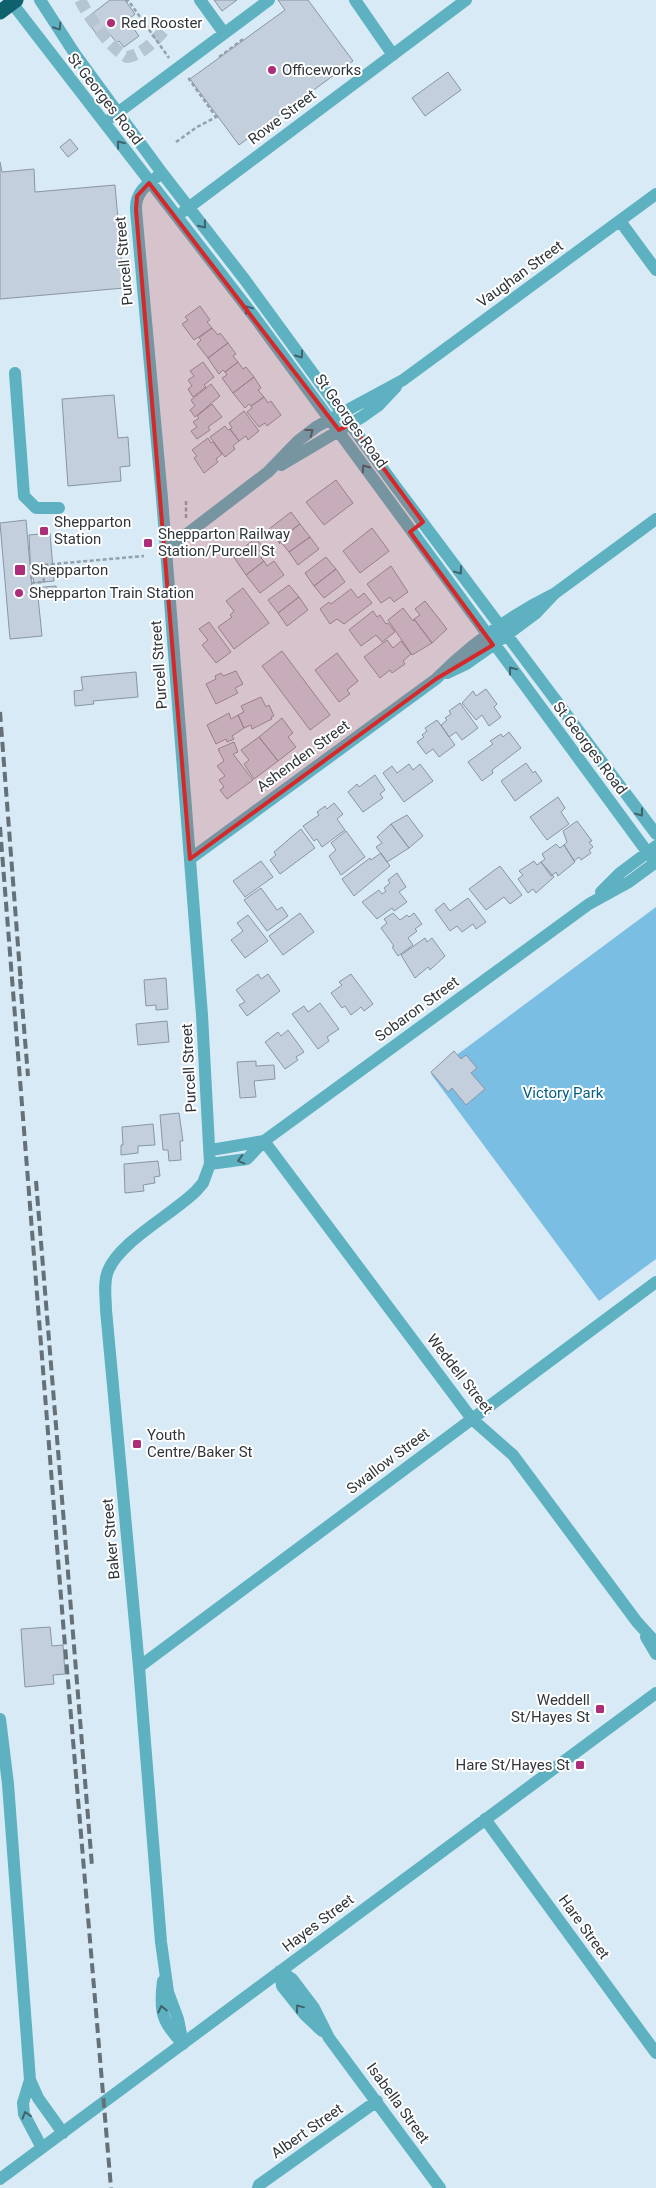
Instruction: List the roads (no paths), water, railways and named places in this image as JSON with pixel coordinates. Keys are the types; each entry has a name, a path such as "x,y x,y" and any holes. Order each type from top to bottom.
{"street":[{"name":"St Georges Road","path":"40,0 75,54 162,172 656,834"},
{"path":"200,0 224,33"},
{"path":"104,123 269,0"},
{"path":"355,0 393,55"},
{"name":"Rowe Street","path":"177,216 466,0"},
{"name":"St Georges Road","path":"10,4 177,216 330,419 413,536 608,800 652,849 656,863"},
{"name":"Purcell Street","path":"162,172 137,196 136,210 166,550 211,1150"},
{"name":"Vaughan Street","path":"330,419 402,380 656,194"},
{"path":"620,221 656,270"},
{"path":"15,374 24,496 36,508 59,508"},
{"name":"Vaughan Street","path":"338,430 351,424 379,404 402,380"},
{"path":"268,472 298,441 330,419"},
{"path":"166,550 268,472 338,430"},
{"path":"386,497 396,487"},
{"path":"503,630 535,614 554,594 656,519"},
{"path":"413,536 426,526"},
{"path":"434,564 446,554"},
{"name":"Ashenden Street","path":"190,859 436,679 459,655 490,640 503,630"},
{"path":"526,688 539,678"},
{"path":"536,703 550,693"},
{"path":"556,728 570,719"},
{"path":"564,740 578,730"},
{"path":"583,766 597,755"},
{"path":"608,800 622,790"},
{"name":"Sobaron Street","path":"589,904 620,873 652,849"},
{"name":"Sobaron Street","path":"210,1164 247,1159 264,1141 589,904 629,882 656,863"},
{"name":"Sobaron Street","path":"211,1150 264,1141"},
{"name":"Weddell Street","path":"264,1141 472,1420 513,1455 637,1622 656,1643"},
{"name":"Baker Street","path":"183,2044 167,2027 160,2002 164,1969 105,1283 107,1272 113,1261 135,1240 196,1192 207,1174 211,1150"},
{"name":"Swallow Street","path":"139,1667 656,1282"},
{"name":"Weddell Street","path":"637,1622 656,1654"},
{"name":"Hayes Street","path":"0,2179 656,1693"},
{"path":"0,1719 30,2080 38,2098 62,2133"},
{"name":"Hare Street","path":"485,1819 656,2053"},
{"name":"Isabella Street","path":"280,1972 282,1986 305,2015 330,2038 440,2188"},
{"path":"30,2080 23,2103 24,2114 42,2148"},
{"name":"Albert Street","path":"258,2188 259,2185 377,2102"}],"tunnel":[{"path":"80,0 94,23 107,39 120,53 127,57 146,48 170,23"}],"railway":[{"path":"0,712 21,985"},
{"path":"0,827 63,1622 111,2188"},
{"path":"20,979 28,1076"},
{"path":"36,1181 92,1866"}],"place":[{"name":"Red Rooster","path":"111,23"},
{"name":"Officeworks","path":"272,70"},
{"name":"Shepparton Station","path":"44,531"},
{"name":"Shepparton Railway Station/Purcell St","path":"148,543"},
{"name":"Shepparton","path":"20,570"},
{"name":"Shepparton Train Station","path":"19,593"},
{"name":"Youth Centre/Baker St","path":"137,1444"},
{"name":"Weddell St/Hayes St","path":"600,1709"},
{"name":"Hare St/Hayes St","path":"580,1765"}],"park label":[{"name":"Victory Park","path":"563,1093"}]}
